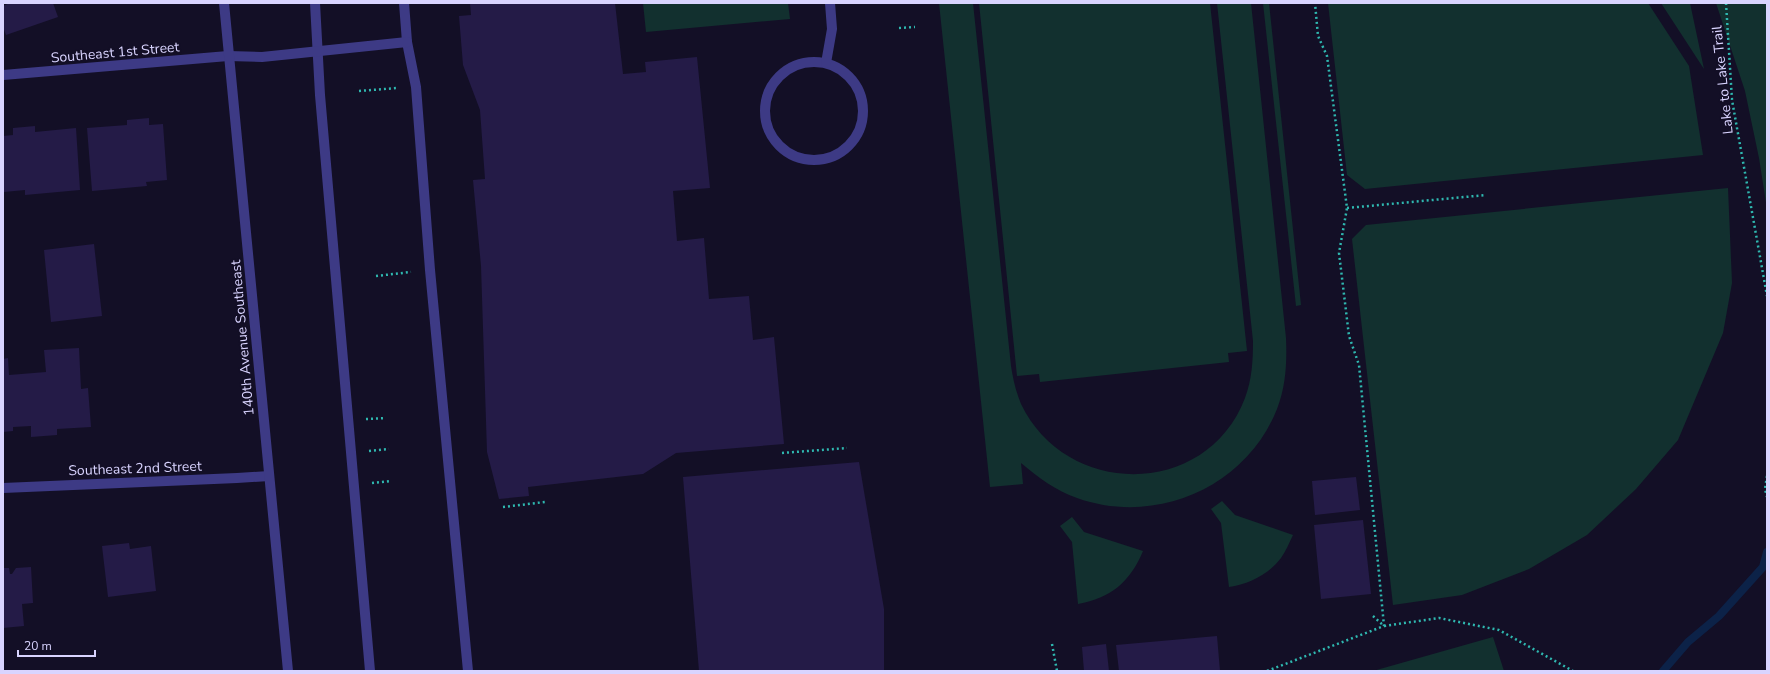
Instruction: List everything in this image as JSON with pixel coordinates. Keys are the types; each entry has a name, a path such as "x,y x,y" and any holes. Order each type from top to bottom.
{"street":[{"name":"140th Avenue Southeast","path":"224,3 288,671"},
{"path":"314,3 370,671"},
{"path":"404,3 407,42 416,87 430,270 468,671"},
{"path":"826,63 832,29 830,3"},
{"name":"Southeast 1st Street","path":"3,75 228,56 262,57 407,42"},
{"path":"809,62 826,63 840,70 852,80 860,94 863,110 861,125 854,139 842,151 828,158 812,160 797,157 782,149 772,137 766,121 765,104 770,88 780,76 793,66 809,62"},
{"name":"Southeast 2nd Street","path":"3,488 269,476"}],"path":[{"path":"1315,3 1318,36 1327,56 1347,208 1340,253 1348,336 1360,365 1384,626"},
{"name":"Lake to Lake Trail","path":"1726,3 1732,100 1767,296"},
{"path":"899,28 915,27"},
{"path":"359,91 397,88"},
{"path":"1347,208 1486,195"},
{"path":"376,276 415,271"},
{"path":"363,420 386,418"},
{"path":"782,453 847,448"},
{"path":"366,451 389,449"},
{"path":"1767,476 1765,489 1767,497"},
{"path":"369,483 391,481"},
{"path":"503,507 545,502"},
{"path":"1373,616 1384,626"},
{"path":"1267,671 1384,626 1439,618 1499,630 1573,671"},
{"path":"1052,644 1057,671"}],"green space":[{"path":"643,3 788,3 790,19 646,32"},
{"path":"939,3 973,3 1011,366 1021,404 1042,435 1070,457 1102,470 1136,474 1170,469 1200,454 1226,431 1245,398 1251,377 1253,341 1217,3 1251,3 1286,338 1284,383 1277,409 1263,437 1244,460 1221,479 1195,494 1166,503 1137,507 1107,505 1077,498 1062,492 1021,463 1023,484 990,487"},
{"path":"979,3 1210,3 1247,351 1228,353 1229,362 1040,382 1039,374 1017,376"},
{"path":"1263,3 1269,3 1301,305 1296,306"},
{"path":"1328,3 1648,3 1689,66 1703,155 1365,189 1347,175"},
{"path":"1661,3 1690,3 1704,69"},
{"path":"1716,3 1767,3 1767,209 1759,158 1745,91"},
{"path":"1728,188 1732,283 1723,333 1678,440 1636,489 1587,535 1529,569 1462,595 1393,605 1352,239 1366,225"},
{"path":"1222,501 1235,515 1293,535 1283,555 1271,569 1251,581 1229,587 1221,523 1211,509"},
{"path":"1072,517 1084,532 1143,551 1132,572 1118,587 1100,598 1078,604 1072,542 1060,526"},
{"path":"1493,637 1504,671 1373,671"}],"building":[{"path":"10,3 53,3 58,17 6,35 3,27 3,6"},
{"path":"470,3 615,3 623,74 646,72 645,62 697,57 710,188 673,191 677,241 704,238 709,299 749,296 753,340 774,337 784,444 676,453 643,474 528,487 529,496 499,499 487,452 481,266 473,180 485,179 480,110 463,65 459,16 471,15"},
{"path":"149,118 149,125 163,124 167,180 146,182 147,186 92,191 87,128 127,125 127,120"},
{"path":"35,126 35,132 76,128 80,190 25,195 25,190 4,192 3,136 13,135 13,128"},
{"path":"94,244 102,316 51,322 44,250"},
{"path":"79,348 81,389 88,388 91,427 57,429 57,435 31,437 31,426 13,427 13,431 3,432 3,359 8,358 9,375 46,372 44,350"},
{"path":"859,462 884,609 884,671 699,671 683,477"},
{"path":"1356,477 1360,510 1315,515 1312,481"},
{"path":"1363,520 1371,594 1321,599 1314,525"},
{"path":"129,543 130,549 151,546 156,591 108,597 102,546"},
{"path":"31,567 33,603 22,604 24,626 3,628 3,568 9,568 10,574 12,574 16,568"},
{"path":"1217,636 1220,671 1119,671 1116,645"},
{"path":"1106,644 1109,671 1084,671 1082,647"}],"waterway":[{"path":"1663,671 1688,642 1719,616 1763,567 1767,552"}]}
